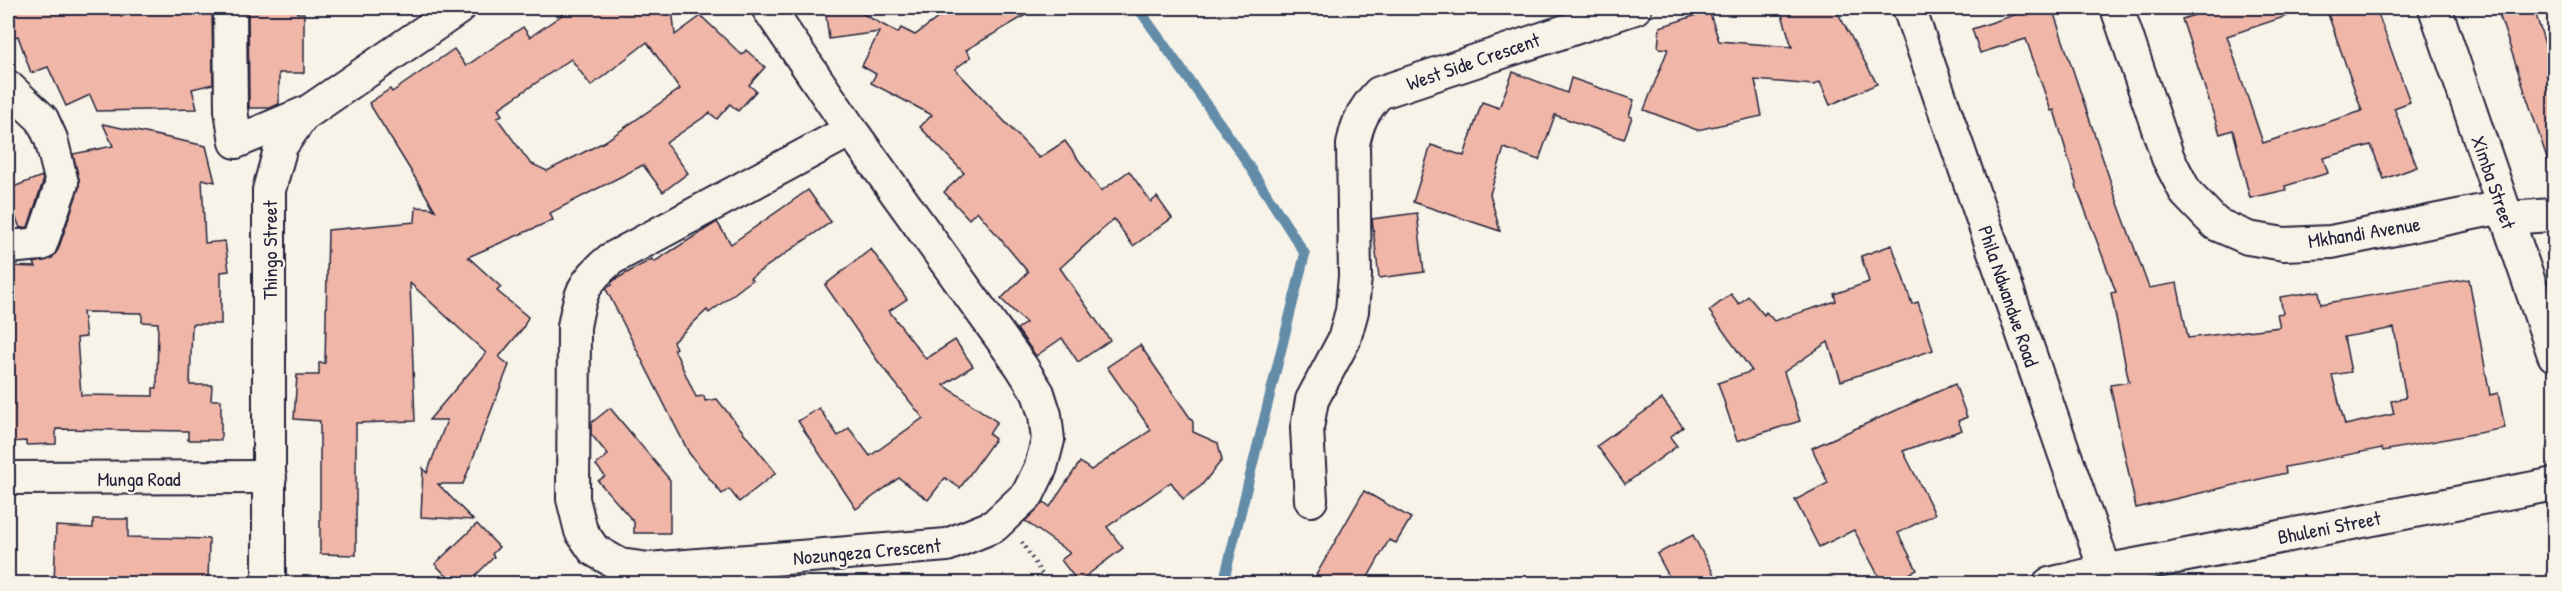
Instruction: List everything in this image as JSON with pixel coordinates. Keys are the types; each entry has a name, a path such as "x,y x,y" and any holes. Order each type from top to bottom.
{"street":[{"path":"230,8 231,110 236,142 306,113"},
{"name":"Thingo Street","path":"269,584 269,190 281,146 306,113 459,8"},
{"name":"Nozungeza Crescent","path":"768,8 851,130 1022,366 1038,393 1045,415 1048,440 1041,467 1028,494 994,526 947,545 649,569 620,565 594,550 581,531 573,498 574,327 579,300 590,276 611,259 851,130"},
{"name":"West Side Crescent","path":"1311,500 1307,428 1312,400 1344,340 1352,311 1355,276 1352,173 1356,129 1364,109 1379,93 1561,18 1635,8"},
{"name":"Phila Ndwandwe Road","path":"1909,8 2107,577"},
{"name":"Mkhandi Avenue","path":"2117,8 2168,158 2186,193 2216,224 2248,238 2284,244 2331,242 2504,212 2554,214"},
{"name":"Ximba Street","path":"2435,8 2554,355"},
{"path":"8,87 42,119 51,139 62,183 41,244 8,247"},
{"name":"Munga Road","path":"8,478 270,477"},
{"name":"Bhuleni Street","path":"2049,584 2107,577 2554,484"}],"path":[{"path":"994,526 1017,533 1048,584"}],"building":[{"path":"8,8 115,8 121,17 139,8 212,8 213,84 192,89 197,109 97,111 90,95 66,106 48,67 31,73 18,36 8,39"},
{"path":"248,8 297,8 297,13 304,13 304,73 279,73 279,104 270,108 249,108"},
{"path":"572,8 672,8 675,35 701,16 742,55 746,50 765,67 749,85 756,91 738,111 730,104 717,119 710,113 666,143 688,173 663,192 643,165 550,213 553,220 468,257 501,287 497,291 528,317 523,328 499,357 509,365 463,484 438,484 473,520 421,517 423,468 427,473 447,420 429,420 486,353 410,283 415,421 356,423 356,555 320,554 320,421 294,419 297,375 319,375 319,363 325,363 328,230 415,222 416,207 435,210 369,103 390,89 392,92 454,49 466,66 523,27 530,37","holes":["647,42 680,89 604,142 547,171 530,163 497,118 502,115 498,109 571,59 591,86"]},
{"path":"825,8 862,8 863,14 898,33 901,28 915,35 951,8 1038,8 966,50 971,57 955,69 1039,158 1065,141 1101,191 1129,171 1151,202 1157,197 1172,218 1133,246 1114,219 1060,268 1110,340 1078,362 1062,338 1036,356 1017,329 1026,323 1001,299 1028,272 977,211 969,219 944,192 964,173 920,127 932,115 871,83 876,74 862,66 879,32 829,39"},
{"path":"1780,8 1835,8 1877,84 1830,105 1820,82 1814,85 1755,80 1762,116 1697,130 1644,110 1668,49 1658,48 1660,27 1709,11 1719,41 1792,47"},
{"path":"2035,8 2052,8 2149,288 2177,283 2188,338 2280,327 2277,314 2283,313 2280,297 2319,291 2321,304 2469,279 2490,395 2498,393 2505,428 2285,467 2286,473 2136,508 2110,385 2129,382 2111,293 2116,292 2078,191 2054,110 2051,111 2026,39 1980,53 1972,29","holes":["2394,328 2406,398 2391,401 2394,414 2345,425 2332,375 2351,372 2344,337"]},
{"path":"2216,8 2296,8 2296,13 2227,36 2263,143 2362,111 2328,14 2351,8 2376,8 2410,102 2394,108 2417,167 2384,179 2371,145 2323,158 2328,173 2285,186 2286,190 2250,198 2233,130 2220,134 2182,19"},
{"path":"2497,8 2534,8 2554,74 2554,163 2549,164"},
{"path":"1513,72 1567,93 1571,78 1634,100 1629,116 1632,117 1624,139 1555,115 1539,160 1504,148 1490,194 1500,231 1413,202 1431,145 1464,156 1482,102 1499,108"},
{"path":"103,124 206,146 215,182 202,179 205,243 225,241 229,271 221,272 221,324 192,324 190,385 212,385 211,400 221,400 221,440 188,440 188,431 56,429 56,444 26,445 26,441 8,442 8,266 36,267 34,263 52,258 58,250 79,188 73,154 113,146","holes":["83,312 142,313 142,322 158,323 157,388 153,388 153,396 81,395 77,338 86,337"]},
{"path":"42,176 43,182 28,227 20,228 8,197 8,189"},
{"path":"808,190 831,222 750,278 752,280 709,313 707,310 673,342 696,397 704,396 705,401 717,399 776,473 739,502 729,489 722,494 689,453 606,289 616,279 652,259 654,262 717,222 731,244"},
{"path":"1417,213 1424,272 1379,278 1372,219"},
{"path":"1892,245 1912,304 1918,302 1933,350 1841,381 1828,342 1784,372 1800,421 1737,441 1718,383 1752,371 1709,311 1731,294 1739,304 1748,296 1764,315 1766,312 1774,321 1836,301 1834,294 1869,282 1861,256"},
{"path":"871,249 907,299 889,311 926,359 955,340 973,366 944,385 997,422 989,434 995,439 960,488 945,478 928,500 899,478 856,509 798,421 819,408 838,436 849,428 870,456 923,418 877,360 825,285"},
{"path":"1140,345 1193,422 1193,432 1218,443 1222,460 1201,486 1183,499 1171,482 1107,527 1123,548 1078,582 1061,560 1070,553 1025,521 1044,502 1050,507 1080,462 1091,470 1151,430 1107,367"},
{"path":"1955,384 1967,417 1958,421 1962,430 1903,451 1935,514 1898,533 1917,570 1890,584 1883,584 1854,530 1819,547 1795,500 1828,483 1812,448"},
{"path":"1662,399 1683,427 1670,437 1677,446 1625,484 1597,446"},
{"path":"610,408 670,480 670,533 634,533 634,522 598,481 605,476 596,465 608,455 591,434 591,423"},
{"path":"1364,491 1411,518 1396,543 1389,540 1364,584 1311,584"},
{"path":"93,519 128,519 128,537 209,539 208,583 54,584 56,526 93,528"},
{"path":"477,524 499,547 492,554 494,557 467,584 454,584 435,564"},
{"path":"1693,535 1719,584 1673,584 1657,554"}],"waterway":[{"path":"1138,8 1238,149 1305,254 1223,584"}]}
